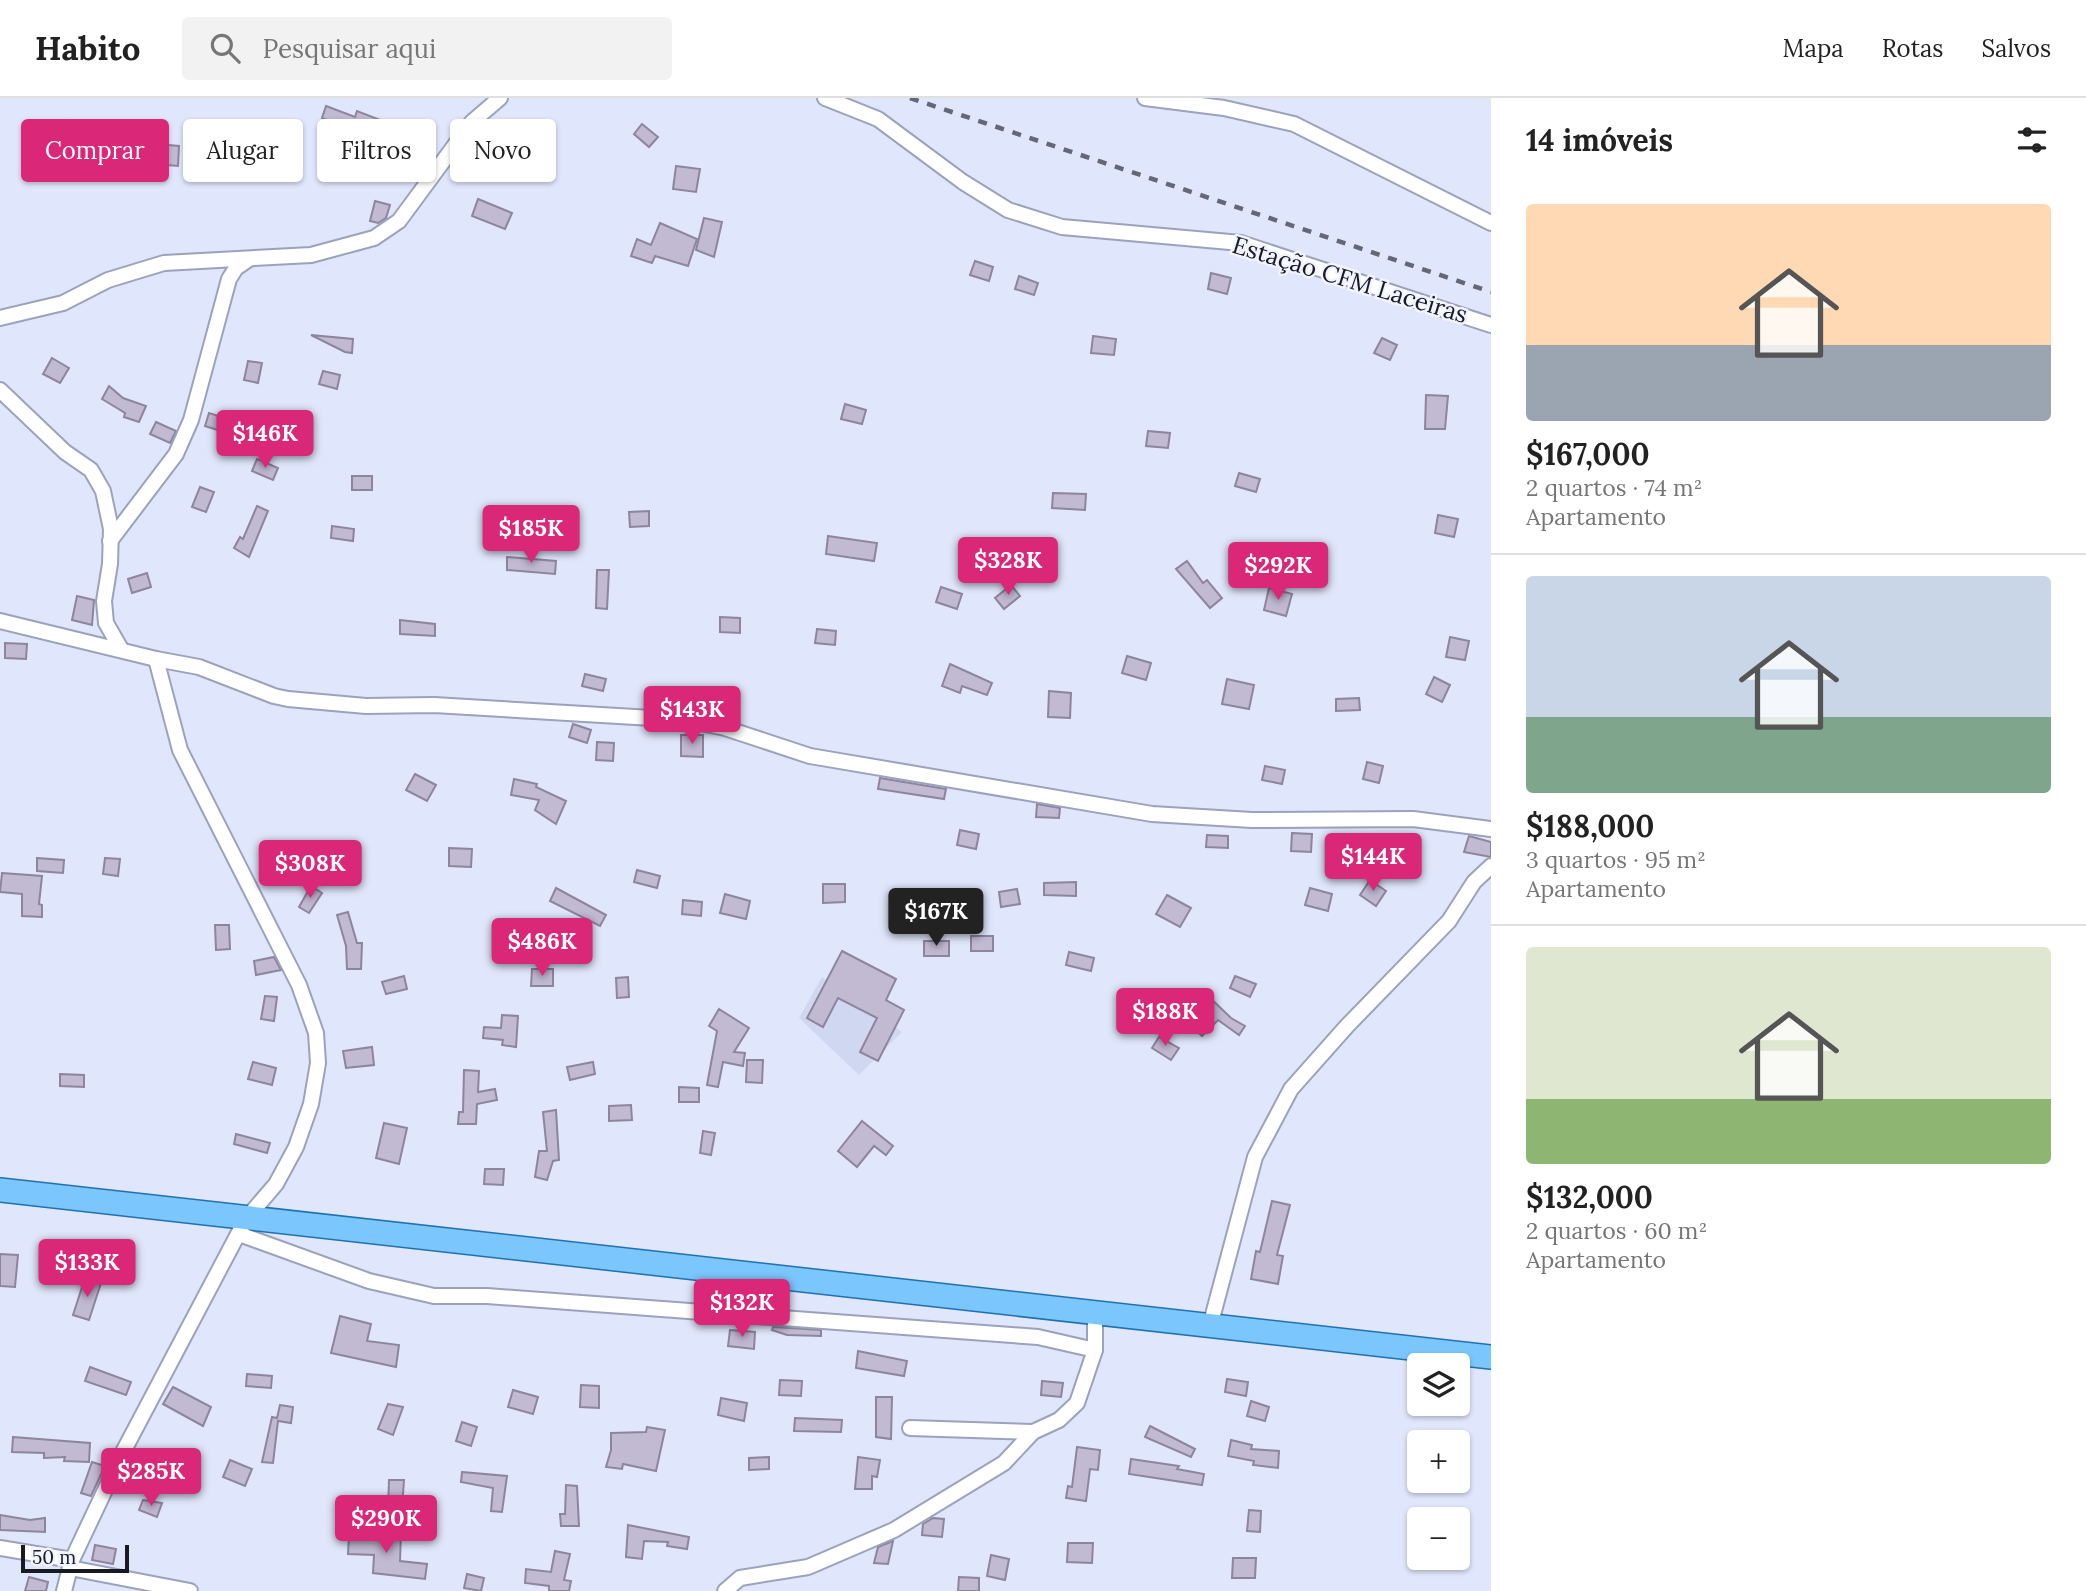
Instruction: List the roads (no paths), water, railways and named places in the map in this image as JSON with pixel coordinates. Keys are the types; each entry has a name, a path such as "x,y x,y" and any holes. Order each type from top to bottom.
{"main road":[{"path":"0,1190 242,1226 289,1221 1491,1357"}],"street":[{"path":"0,318 63,303 108,280 164,262 311,255 374,239 399,221 472,122 500,98"},
{"name":"Estação CFM Laceiras","path":"825,98 878,119 963,182 1009,210 1062,227 1241,243 1491,325"},
{"path":"1145,98 1224,108 1294,124 1491,223"},
{"path":"110,541 176,454 191,419 229,279 236,268 249,259"},
{"path":"0,390 65,452 91,470 103,491 110,541 104,601 106,624 121,649"},
{"path":"0,621 199,667 288,699 366,706 434,705 686,720 735,730 810,756 1152,814 1252,820 1413,819 1491,829"},
{"path":"64,1591 71,1564 122,1454 242,1226 276,1184 296,1147 311,1104 318,1063 316,1033 299,985 180,750 156,659"},
{"path":"1210,1326 1255,1157 1291,1089 1347,1026 1449,921 1474,882 1491,866"},
{"path":"242,1226 369,1281 434,1296 487,1296 1038,1337 1095,1350"},
{"path":"725,1591 740,1578 808,1567 914,1520 1004,1463 1033,1432 1059,1420 1077,1403 1095,1350 1095,1313"},
{"path":"910,1428 1033,1432"},
{"path":"0,1548 190,1591"}],"railway":[{"path":"910,98 1491,292"}]}
